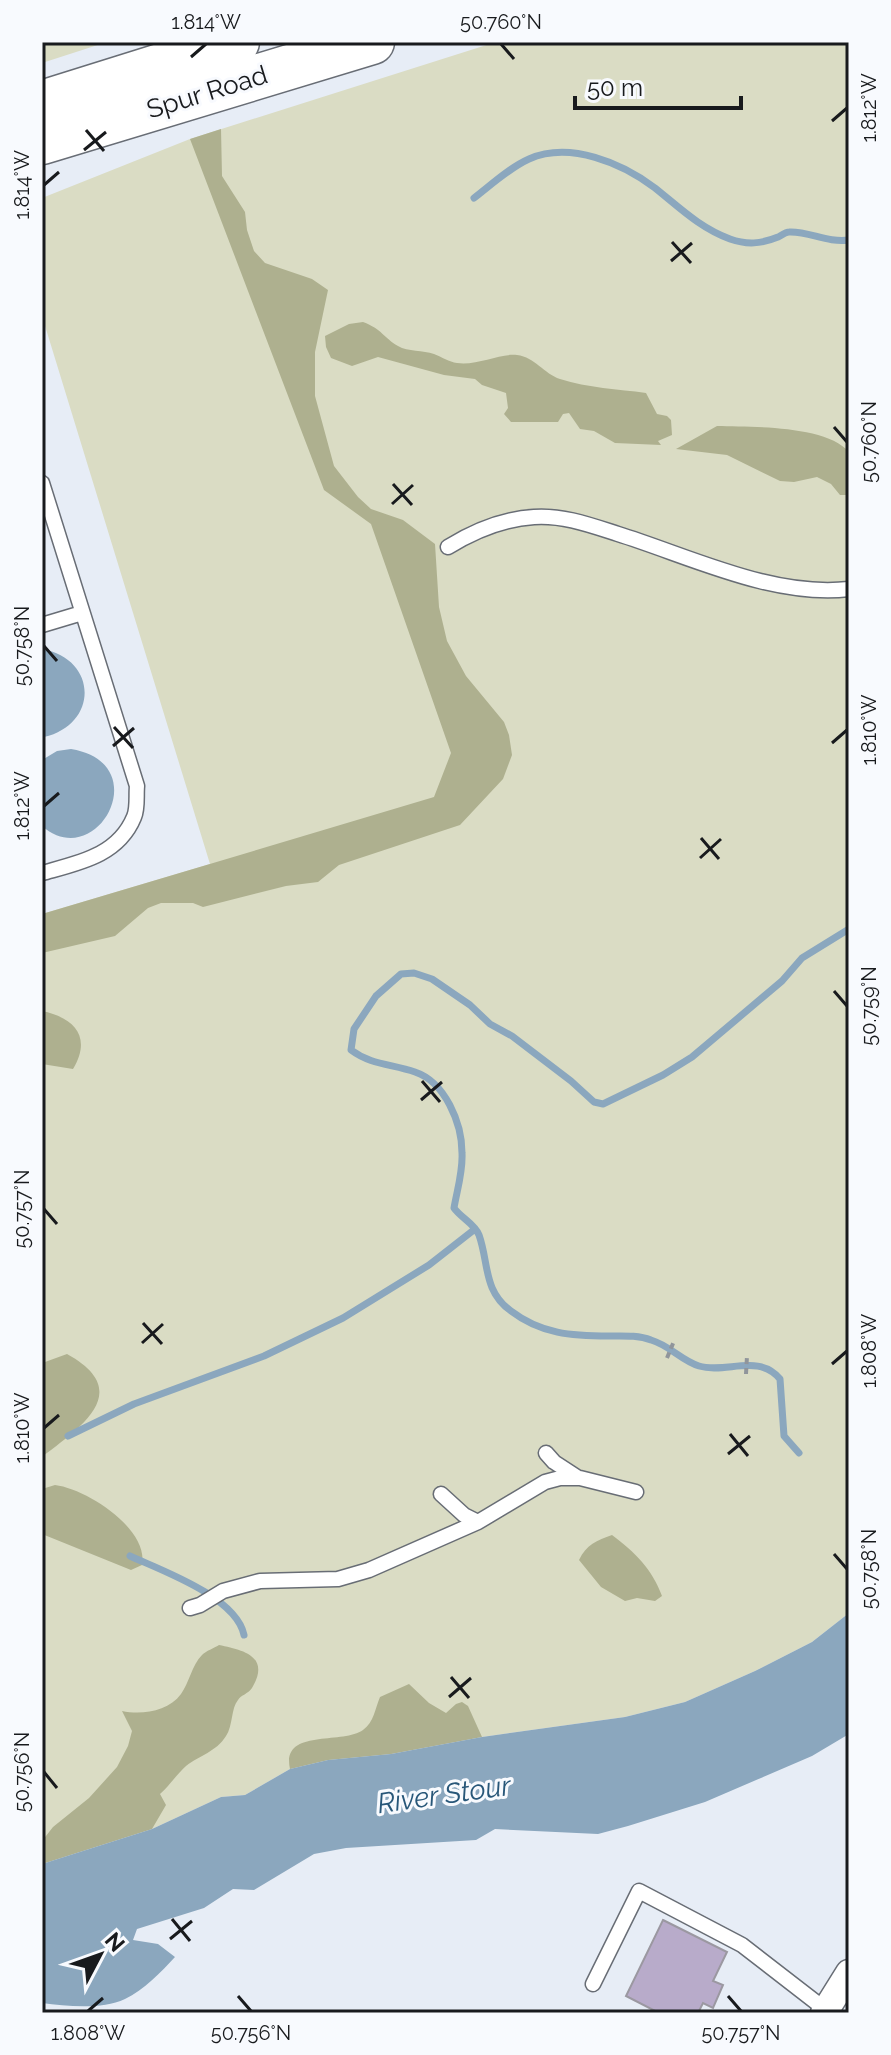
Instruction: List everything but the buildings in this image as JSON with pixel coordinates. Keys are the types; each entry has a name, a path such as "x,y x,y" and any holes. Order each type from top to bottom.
{"highway":[{"name":"Spur Road","path":"42,103 237,42"},
{"name":"Spur Road","path":"42,142 372,42"}],"street":[{"path":"825,2012 849,1973"}],"lane":[{"path":"42,483 137,786 135,815 122,837 107,852 42,873"},
{"path":"448,547 484,528 519,519 557,517 789,587 849,589"},
{"path":"42,625 82,613"},
{"path":"546,1453 554,1462 580,1478"},
{"path":"195,1606 223,1591 260,1581 338,1579 369,1570 478,1522 545,1482 560,1478 580,1478 636,1492"},
{"path":"441,1494 464,1515 478,1522"},
{"path":"593,1984 639,1891 742,1945 825,2012"}],"path":[{"path":"667,1358 674,1341"},
{"path":"746,1374 747,1356"}],"green space":[{"path":"42,42 107,42 42,63"},
{"path":"496,42 849,42 849,1613 812,1642 685,1702 625,1717 482,1737 391,1754 328,1760 290,1769 245,1795 221,1797 152,1829 42,1864 42,914 210,864 42,316 42,198 190,139"},
{"path":"221,129 222,176 245,212 254,251 265,263 312,279 328,290 315,352 315,396 334,466 371,509 403,520 435,544 439,607 447,641 466,676 504,722 512,755 503,779 460,825 339,865 318,882 286,886 203,907 193,903 161,903 148,908 115,936 42,953 42,914 434,797 451,753 371,524 324,490 190,139"},
{"path":"363,322 402,348 430,353 454,362 472,363 517,355 560,379 646,393 657,414 671,420 672,435 658,441 661,445 615,443 594,431 580,429 569,413 563,414 558,422 511,422 504,414 508,408 506,393 482,385 475,379 444,375 378,357 352,366 331,358 325,336 349,324"},
{"path":"717,426 787,429 838,443 849,452 849,495 840,495 831,484 817,477 794,482 780,481 727,455 676,449"},
{"path":"42,1011 63,1019 77,1031 81,1047 73,1069 42,1064"},
{"path":"67,1354 87,1368 97,1382 99,1396 84,1422 42,1457 42,1367 45,1362"},
{"path":"55,1485 83,1494 113,1513 136,1538 142,1551 142,1565 131,1570 42,1534 42,1489"},
{"path":"612,1535 642,1562 662,1596 655,1601 637,1598 625,1601 601,1587 579,1560 592,1544"},
{"path":"219,1645 252,1656 258,1668 257,1677 250,1690 236,1703 228,1732 222,1741 186,1766 160,1794 166,1805 152,1829 42,1864 42,1841 53,1827 89,1798 117,1767 128,1746 132,1731 122,1711 146,1712 169,1705 181,1694 199,1659"},
{"path":"409,1684 429,1703 446,1713 462,1702 468,1706 482,1737 391,1754 328,1760 290,1769 290,1756 295,1748 315,1740 363,1730 372,1719 380,1697"}],"water":[{"path":"42,649 60,655 74,665 82,678 85,692 75,719 62,730 44,737"},
{"path":"71,749 97,758 110,774 114,792 109,811 98,826 82,836 63,837 42,826 42,760 57,751"},
{"name":"River Stour","path":"849,1613 849,1734 812,1756 705,1802 598,1834 495,1829 476,1840 346,1848 314,1854 254,1890 233,1889 204,1908 137,1929 133,1940 158,1944 175,1957 152,1980 125,1999 95,2006 42,2003 42,1864 152,1829 221,1797 245,1795 290,1769 328,1760 391,1754 482,1737 625,1717 685,1702 812,1642"}],"waterway":[{"path":"474,198 529,159 561,152 595,157 627,170 700,223 730,239 760,242 789,232 849,240"},
{"path":"799,1453 784,1436 780,1379 772,1371 752,1366 699,1366 658,1342 641,1337 582,1335 545,1329 522,1319 502,1303 491,1286 477,1231 454,1208 462,1153 459,1129 450,1105 426,1077 366,1059 351,1050 354,1029 376,996 401,974 414,973 432,979 470,1005 490,1024 512,1036 594,1102 603,1104 692,1057 782,981 802,958 849,929"},
{"path":"68,1436 134,1404 264,1356 343,1318 429,1265 475,1229"},
{"path":"130,1556 213,1597 238,1621 244,1635"}]}
